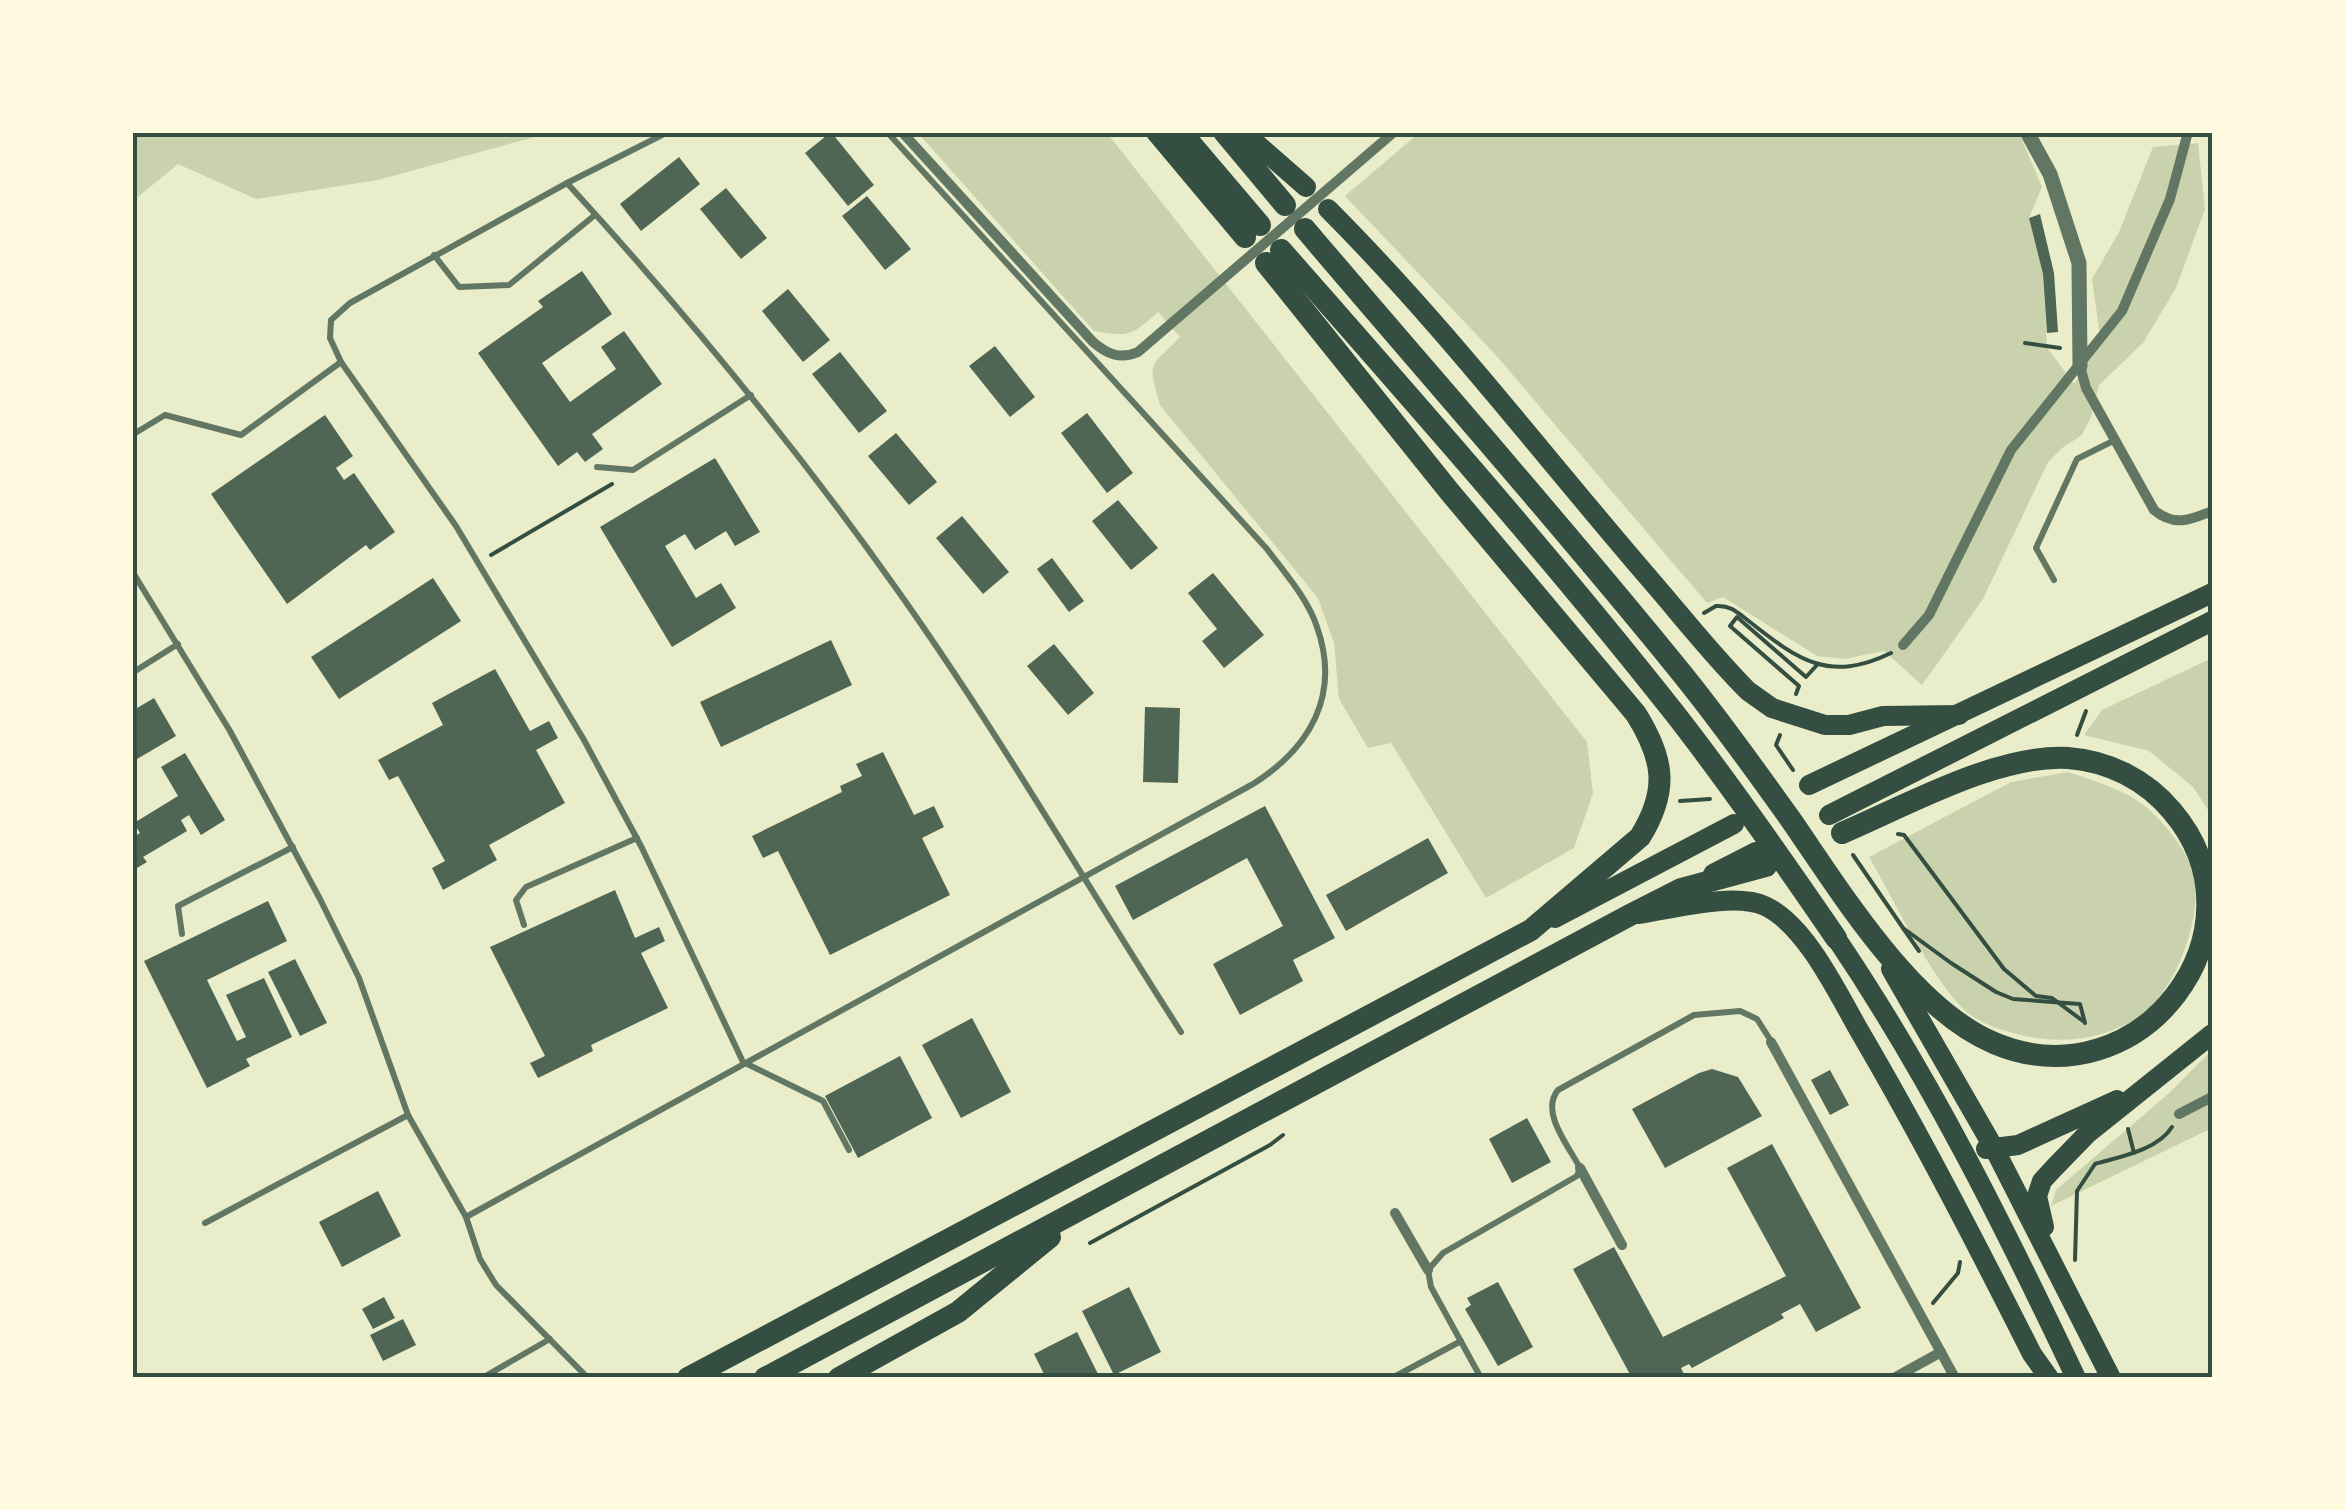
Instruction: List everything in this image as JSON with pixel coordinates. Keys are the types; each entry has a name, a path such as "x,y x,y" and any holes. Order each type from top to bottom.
{"highway":[{"path":"1157,132 1252,231 1181,132"},
{"path":"1224,132 1285,205"},
{"path":"1305,229 1698,694 1860,920 1903,970 1956,1021 1988,1041 2028,1056 2076,1055 2125,1041 2166,1010 2194,968 2205,920 2206,872 2189,830 2154,790 2114,768 2069,758 2036,760 1984,772 1836,824"},
{"path":"688,1378 1531,930 1640,837 1659,799 1660,771 1653,741 1636,714 1448,491 1274,256 1474,472 1676,715 1836,938"},
{"path":"765,1378 1630,915 1761,859"},
{"path":"839,1378 958,1312 1052,1236 1059,1221"}],"main road":[{"path":"1243,132 1306,187"},
{"path":"1328,209 1462,355 1748,691 1772,708 1824,725 1850,725 1884,716 1959,715"},
{"path":"1809,785 2212,593"},
{"path":"1836,824 2212,621"},
{"path":"1531,930 1734,824"},
{"path":"1630,915 1739,898 1762,904 1785,918 1840,998 1923,1140 2032,1354 2048,1378"},
{"path":"1860,920 1928,1029 1995,1150 2111,1378"},
{"path":"1836,938 1902,1040 1952,1128 2076,1378"},
{"path":"2048,1250 2038,1196 2042,1182 2087,1134 2212,1034"},
{"path":"1952,1128 1972,1144 1995,1150 2030,1140 2150,1082"}],"street":[{"path":"902,132 1087,336 1106,352 1132,355 1394,132"},
{"path":"2027,132 2050,174 2080,263 2080,366 2086,388 2148,502 2162,516 2187,521 2212,511"},
{"path":"1903,645 1929,615 2011,450 2122,310 2170,199 2188,132"},
{"path":"1772,1042 1955,1378"},
{"path":"2179,1114 2212,1097"},
{"path":"1580,1168 1622,1245"},
{"path":"1395,1213 1428,1270"},
{"path":"1894,1378 1941,1352"}],"lane":[{"path":"668,132 434,255 350,303 328,326 340,362 478,563 584,740 637,838 742,1062 823,1101 849,1150"},
{"path":"466,1217 1279,768 1299,748 1313,725 1323,695 1325,664 1317,625 1267,548 887,132"},
{"path":"567,184 683,312 895,586 1181,1032"},
{"path":"434,255 459,287 509,285 595,215"},
{"path":"132,435 165,415 241,436 340,362"},
{"path":"597,467 634,470 751,396"},
{"path":"2054,580 2036,548 2077,459 2113,441"},
{"path":"132,571 293,847 359,978 408,1115 466,1217 480,1259 496,1285 588,1378"},
{"path":"132,673 178,644"},
{"path":"524,924 516,900 526,887 637,838"},
{"path":"182,934 178,906 293,847"},
{"path":"1480,1378 1431,1287 1428,1270 1443,1253 1572,1182 1580,1168 1551,1113 1552,1097 1558,1090 1694,1015 1740,1011 1757,1019 1772,1042"},
{"path":"205,1222 408,1115"},
{"path":"482,1378 550,1339"},
{"path":"1392,1378 1461,1341"}],"path":[{"path":"2025,343 2067,349 2066,340"},
{"path":"478,563 617,481"},
{"path":"1704,614 1716,606 1732,608 1788,652 1817,666 1835,668 1870,662 1903,645"},
{"path":"1806,677 1817,666"},
{"path":"1670,802 1714,796"},
{"path":"1903,824 1888,833 1904,835 2004,969 2036,996 2052,998 2085,1022 2080,1004"},
{"path":"1903,928 1923,956"},
{"path":"2075,1260 2076,1191 2095,1164 2134,1154 2168,1134 2179,1114"},
{"path":"2128,1127 2134,1154"},
{"path":"1090,1243 1283,1135"},
{"path":"1930,1306 1958,1273 1961,1255"}],"green space":[{"path":"133,132 549,133 378,180 256,199 178,164 133,201"},
{"path":"918,133 1107,133 1587,742 1593,793 1574,848 1486,898 1391,743 1368,748 1339,699 1334,643 1318,598 1160,405 1153,380 1154,366 1180,337 1158,312 1129,333 1094,331"},
{"path":"1419,133 2019,133 2042,187 2029,218 2043,274 2047,347 2074,384 2101,343 2092,279 2119,232 2153,147 2198,143 2205,209 2176,288 2143,343 2099,385 2082,435 2048,462 1983,599 1922,685 1884,651 1844,659 1817,656 1723,597 1707,603 1494,353 1345,196"},
{"path":"2212,658 2212,816 2193,787 2149,751 2084,735 2102,710"},
{"path":"2068,772 2130,796 2163,823 2190,864 2196,889 2195,906 2187,944 2171,979 2151,1006 2112,1030 2052,1040 1995,1027 1972,1016 1959,1004 1931,966 1869,857 2011,782"},
{"path":"2212,1050 2212,1128 2051,1206 2056,1190 2167,1095"}],"building":[{"path":"831,132 874,185 848,206 805,153"},
{"path":"679,157 700,184 641,231 620,204"},
{"path":"726,188 767,238 741,259 700,209"},
{"path":"867,196 911,249 885,270 842,216"},
{"path":"2040,214 2054,273 2058,332 2047,333 2043,274 2029,218"},
{"path":"582,271 612,314 542,363 570,402 616,369 601,347 624,331 662,384 592,434 603,449 585,462 577,452 558,466 478,353 543,307 538,301"},
{"path":"788,289 830,340 803,362 762,311"},
{"path":"995,346 1035,397 1010,417 969,366"},
{"path":"840,352 887,411 859,433 812,374"},
{"path":"1087,413 1133,473 1107,493 1061,433"},
{"path":"325,415 353,456 336,468 344,480 354,473 395,532 370,550 366,545 287,604 211,494"},
{"path":"896,433 937,482 909,505 868,456"},
{"path":"715,458 760,532 735,546 726,531 695,550 685,534 665,546 696,598 721,583 736,608 672,647 600,527"},
{"path":"1118,500 1158,548 1131,570 1092,521"},
{"path":"962,516 1009,572 983,594 936,538"},
{"path":"1052,558 1084,601 1069,612 1037,569"},
{"path":"1213,573 1264,635 1224,668 1202,641 1217,629 1188,593"},
{"path":"433,578 461,621 339,699 311,657"},
{"path":"831,640 852,685 721,747 700,702"},
{"path":"1054,644 1094,693 1068,715 1027,666"},
{"path":"495,669 530,731 549,721 558,738 536,750 565,803 489,845 497,860 443,890 432,868 445,861 398,776 389,780 378,760 443,725 432,703"},
{"path":"154,698 176,736 132,762 132,711"},
{"path":"1145,707 1180,708 1178,783 1143,782"},
{"path":"883,752 914,815 934,806 944,827 922,838 950,895 830,955 778,851 763,858 752,836 842,792 840,786 862,776 856,764"},
{"path":"185,753 225,820 201,835 189,815 181,820 187,831 143,857 147,862 132,871 132,838 140,833 134,823 178,796 161,767"},
{"path":"1265,806 1335,938 1293,960 1303,981 1240,1015 1213,964 1283,926 1247,858 1133,920 1115,886"},
{"path":"1428,838 1448,873 1346,931 1326,895"},
{"path":"615,890 635,938 659,927 665,941 641,953 668,1008 591,1045 593,1051 538,1078 530,1063 545,1056 490,947"},
{"path":"268,901 287,941 207,980 237,1041 246,1037 226,995 264,978 292,1037 246,1059 250,1066 207,1088 144,961"},
{"path":"295,959 327,1023 300,1036 268,972"},
{"path":"972,1018 1011,1092 961,1118 922,1045"},
{"path":"900,1056 932,1118 858,1158 825,1096"},
{"path":"1712,1069 1738,1077 1762,1116 1665,1168 1632,1109"},
{"path":"1830,1070 1849,1105 1830,1115 1811,1080"},
{"path":"1527,1118 1551,1162 1512,1183 1489,1139"},
{"path":"1772,1144 1861,1308 1816,1332 1800,1304 1781,1314 1784,1318 1692,1368 1689,1364 1681,1368 1686,1378 1632,1378 1573,1269 1614,1247 1663,1337 1786,1276 1727,1168"},
{"path":"378,1191 401,1236 342,1267 319,1222"},
{"path":"1498,1282 1533,1347 1498,1366 1465,1309 1471,1305 1467,1298"},
{"path":"1129,1287 1161,1352 1114,1375 1082,1311"},
{"path":"384,1297 395,1318 373,1329 362,1309"},
{"path":"403,1319 416,1345 383,1361 370,1335"},
{"path":"1077,1332 1100,1378 1046,1378 1034,1354"}]}
